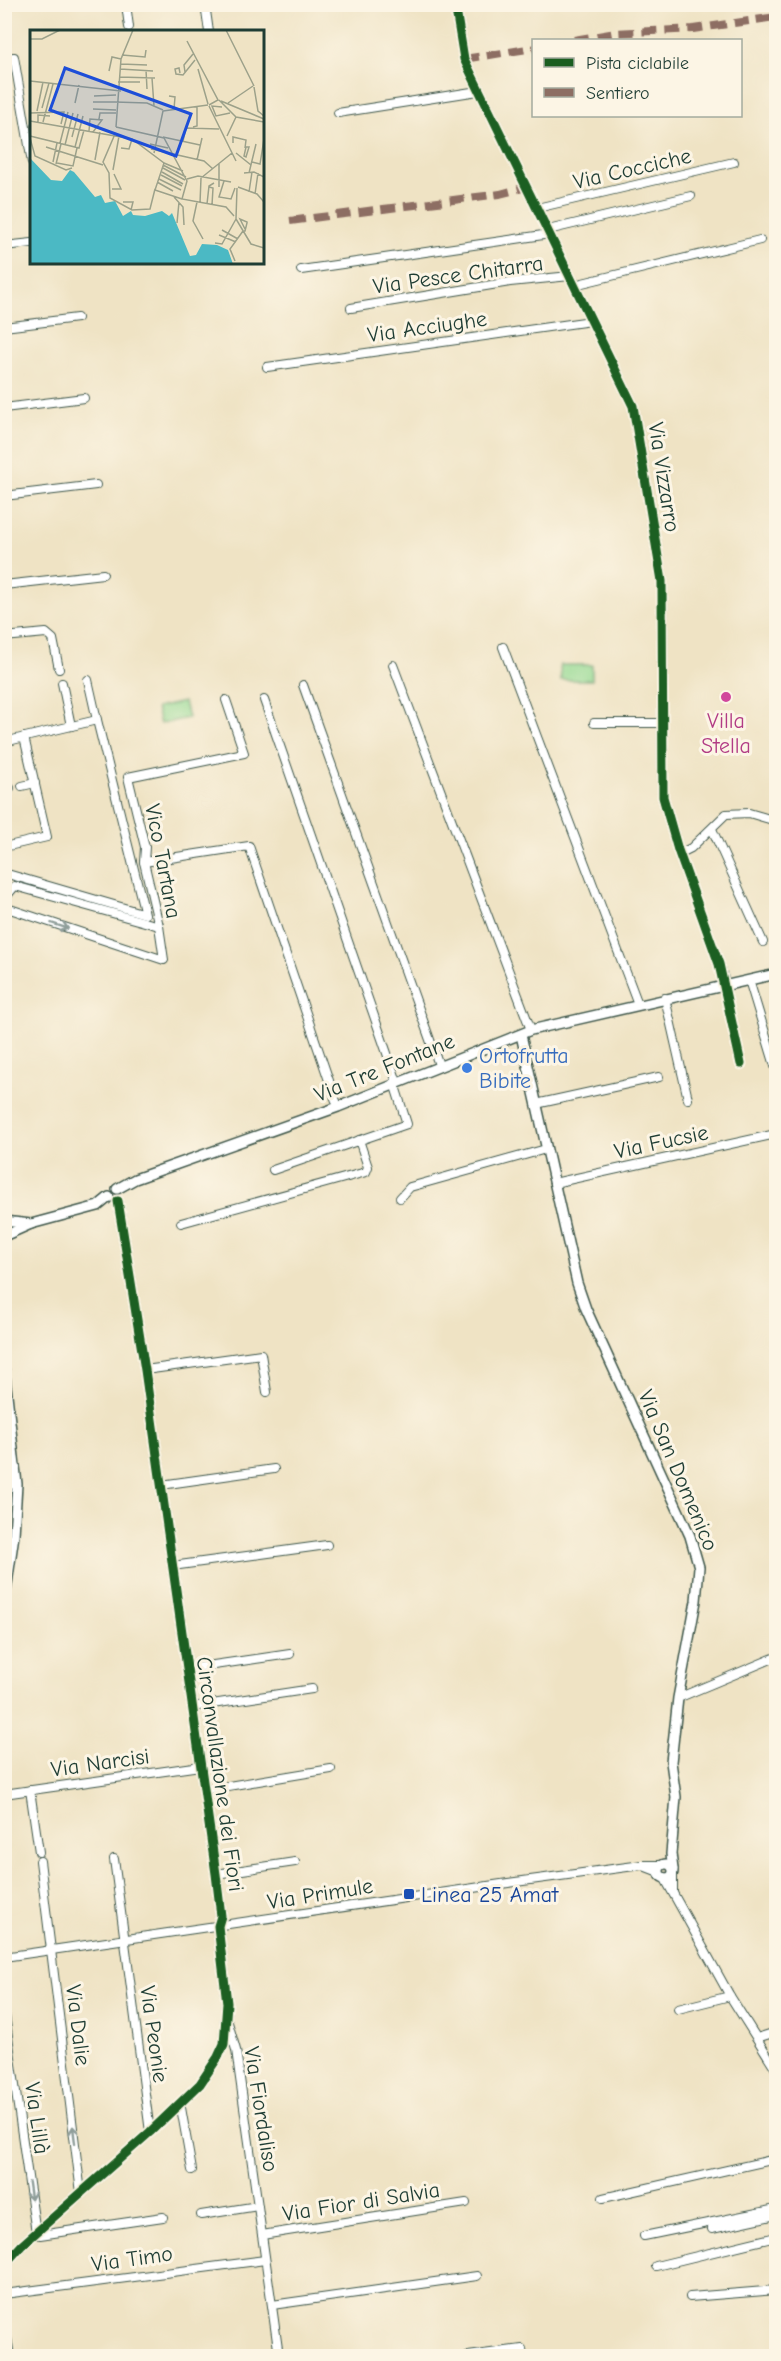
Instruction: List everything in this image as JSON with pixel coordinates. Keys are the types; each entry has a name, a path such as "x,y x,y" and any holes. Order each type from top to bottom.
{"street":[{"path":"126,4 129,27"},
{"path":"206,4 209,30"},
{"name":"Via Vizzarro","path":"455,4 461,51 478,91 630,399 636,418 662,581 662,792 679,854 719,964 724,986"},
{"path":"4,58 14,57 30,151"},
{"path":"338,113 478,91"},
{"name":"Via Cocciche","path":"537,208 734,162"},
{"path":"301,270 549,232 691,196"},
{"name":"Via Pesce Chitarra","path":"351,308 510,282 572,281 760,240"},
{"path":"4,246 30,243"},
{"path":"4,327 77,318"},
{"name":"Via Acciughe","path":"267,367 591,321"},
{"path":"4,408 84,398"},
{"path":"4,496 96,485"},
{"path":"4,585 103,574"},
{"path":"4,637 50,634 59,669"},
{"path":"503,647 639,1004"},
{"path":"393,665 531,1030"},
{"path":"4,873 145,914 88,680"},
{"path":"62,683 71,726"},
{"path":"303,685 439,1065"},
{"name":"Vico Tartana","path":"4,907 164,960 144,862 145,847 128,777 244,753 226,700"},
{"path":"264,700 396,1082 407,1124 273,1170"},
{"path":"4,742 97,720"},
{"path":"594,723 663,723"},
{"path":"4,847 47,837 24,737"},
{"path":"22,786 34,783"},
{"path":"679,854 691,848 721,818 731,813 749,813 777,821"},
{"path":"712,829 763,942"},
{"path":"144,862 249,846 338,1107"},
{"path":"4,899 15,886 159,927"},
{"name":"Via Tre Fontane","path":"117,1189 135,1179 338,1107 531,1030 777,974"},
{"path":"749,980 777,1069"},
{"path":"724,986 741,1064"},
{"path":"665,999 688,1099"},
{"name":"Via San Domenico","path":"520,1035 577,1282 586,1309 690,1536 699,1567 696,1601 678,1698 671,1762 676,1797 671,1854 666,1870"},
{"path":"536,1104 659,1077"},
{"name":"Via Fucsie","path":"554,1183 777,1134"},
{"path":"181,1223 366,1172 368,1167 359,1140"},
{"path":"400,1198 410,1187 546,1149"},
{"name":"Circonvallazione dei Fiori","path":"4,2265 200,2084 224,2044 227,2019 226,1982 218,1926 221,1916 216,1874 145,1370 113,1199 121,1195 117,1189"},
{"path":"6,1234 32,1224 98,1206 113,1199"},
{"path":"6,1220 32,1224"},
{"path":"145,1370 261,1354 267,1392"},
{"path":"4,1368 17,1483 9,1535 4,1605"},
{"path":"4,1469 16,1467"},
{"path":"161,1485 274,1470"},
{"path":"4,1486 17,1483"},
{"path":"172,1566 327,1545"},
{"path":"186,1669 290,1654"},
{"path":"678,1698 777,1656"},
{"path":"192,1707 312,1689"},
{"name":"Via Narcisi","path":"4,1794 200,1766"},
{"path":"204,1790 331,1769"},
{"name":"Via Dalie","path":"30,1790 81,2193"},
{"name":"Via Peonie","path":"114,1859 150,2132"},
{"path":"216,1874 295,1862"},
{"name":"Via Primule","path":"4,1957 642,1865 666,1870"},
{"path":"666,1870 673,1897 730,1996 777,2069"},
{"path":"678,2009 730,1996"},
{"name":"Via Lillà","path":"4,2008 36,2233"},
{"name":"Via Fiordaliso","path":"227,2019 236,2050 279,2356"},
{"path":"757,2038 777,2032"},
{"path":"180,2102 192,2170"},
{"path":"603,2198 777,2159"},
{"name":"Via Fior di Salvia","path":"262,2235 466,2203"},
{"name":"Via Fiordaliso","path":"201,2215 258,2206"},
{"path":"645,2236 777,2209"},
{"path":"712,2229 777,2215"},
{"path":"36,2233 40,2235 162,2217"},
{"path":"656,2266 777,2237"},
{"name":"Via Timo","path":"4,2294 265,2260"},
{"path":"272,2305 477,2276"},
{"path":"690,2297 777,2290"},
{"path":"4,2319 10,2356"},
{"path":"468,2356 522,2353"}],"green space":[{"path":"560,665 592,665 592,680 561,680"},
{"path":"184,702 188,718 160,724 156,708"}],"marked path":[{"path":"580,39 615,33 693,29 776,17"},
{"path":"464,59 532,48"},
{"path":"290,221 500,194 527,187"}],"cycle path":[{"path":"455,4 464,59 633,406 662,581 663,797 678,850 719,964 741,1064"},
{"path":"4,2265 22,2245 150,2132 200,2084 224,2044 227,2003 218,1926 221,1916 216,1874 145,1370 118,1201"}],"place":[{"name":"Villa Stella","path":"726,697"},
{"name":"Ortofrutta Bibite","path":"467,1068"},
{"name":"Linea 25 Amat","path":"409,1894"}]}
